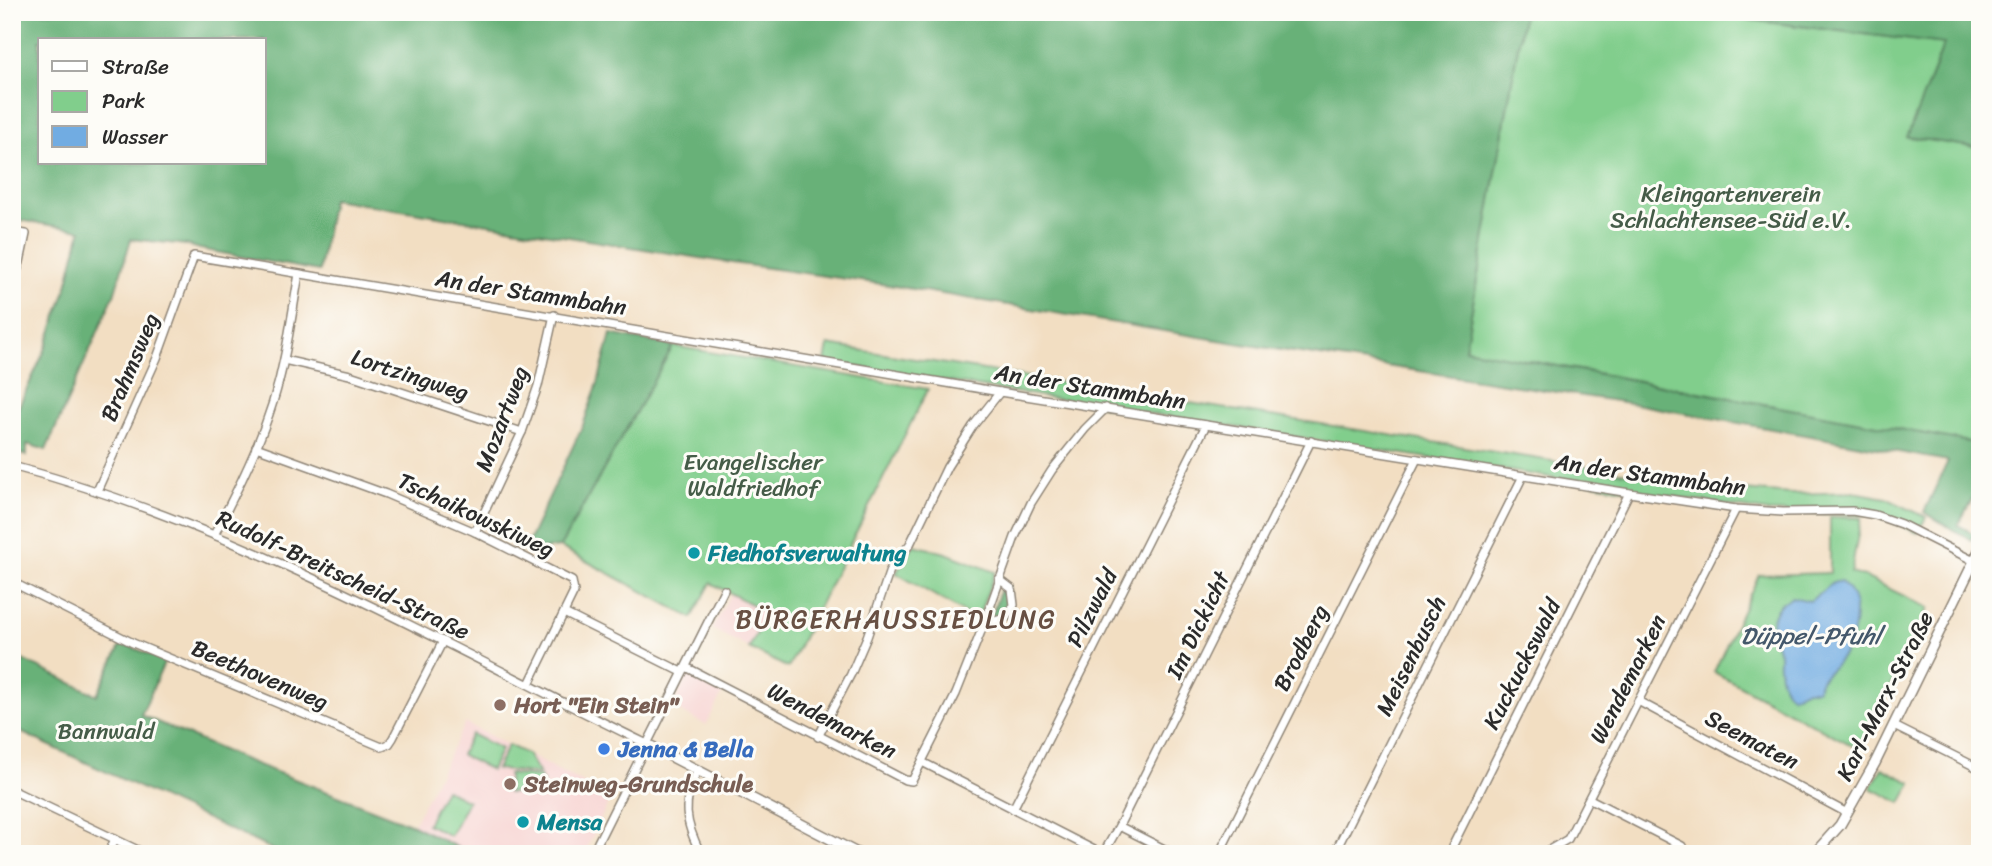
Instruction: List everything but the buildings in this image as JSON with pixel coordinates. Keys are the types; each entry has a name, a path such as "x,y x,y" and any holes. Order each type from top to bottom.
{"street":[{"path":"12,232 26,234 12,285"},
{"name":"An der Stammbahn","path":"194,256 1000,392 1629,493 1736,509 1783,512 1852,511 1875,515 1910,529 1977,563"},
{"name":"Brahmsweg","path":"97,491 157,358 194,256"},
{"path":"214,535 256,447 271,405 284,360 299,274"},
{"name":"Mozartweg","path":"475,533 522,432 538,386 554,316"},
{"name":"Lortzingweg","path":"284,360 350,375 522,432"},
{"path":"818,737 862,649 890,570 911,544 947,467 973,426 1000,392"},
{"path":"922,762 956,694 1015,537 1031,503 1052,470 1106,408"},
{"name":"Pilzwald","path":"1013,809 1206,425"},
{"name":"Im Dickicht","path":"1119,826 1311,441"},
{"name":"Tschaikowskiweg","path":"256,447 386,494 475,533 572,581 574,592 529,684"},
{"name":"Brodberg","path":"1219,854 1417,459"},
{"name":"Rudolf-Breitscheid-Straße","path":"12,466 97,491 275,561 443,641 647,744"},
{"name":"Meisenbusch","path":"1334,854 1522,476"},
{"name":"Kuckuckswald","path":"1452,854 1452,847 1629,493"},
{"name":"Wendemarken","path":"1542,854 1568,839 1736,509"},
{"name":"Karl-Marx-Straße","path":"1814,854 1847,813 1977,563 1980,549"},
{"path":"984,624 1006,618 1014,605 1012,589 999,579"},
{"name":"Beethovenweg","path":"12,582 133,643 382,747 389,744 393,738 443,641"},
{"path":"592,854 724,590"},
{"name":"Wendemarken","path":"564,613 909,781 915,777 922,762 1103,854 1119,826"},
{"name":"Seematen","path":"1638,701 1847,813"},
{"path":"1894,726 1980,769"},
{"path":"647,744 859,854"},
{"path":"698,771 687,796 687,814 691,835 701,854"},
{"path":"12,790 146,854"},
{"path":"1590,799 1682,846"},
{"path":"1119,826 1174,854"},
{"path":"108,854 115,839"}],"shaded area":[{"path":"731,593 768,613 749,648 712,629"},
{"path":"689,674 723,692 706,725 672,707"},
{"name":"Steinweg-Grundschule","path":"465,723 611,797 584,854 470,854 413,825"}],"green space":[{"path":"12,12 1524,12 1465,349 1980,444 1980,485 1958,525 1974,534 1971,540 1924,512 1948,461 1629,403 332,199 319,271 187,245 131,239 114,295 46,450 27,444 27,456 12,451 12,421 45,350 66,290 81,230 12,219"},
{"name":"Kleingartenverein Schlachtensee-Süd e.V.","path":"1524,12 1687,12 1944,44 1908,137 1980,148 1980,444 1465,349"},
{"path":"1687,12 1932,12 1980,18 1980,148 1907,137 1944,44"},
{"path":"611,334 673,346 560,547 524,551 583,425"},
{"path":"828,345 1720,488 1792,494 1854,492 1886,498 1926,517 1918,533 1875,515 1769,512 825,362"},
{"name":"Evangelischer Waldfriedhof","path":"673,346 928,389 788,668 749,648 768,613 711,583 692,618 560,547"},
{"path":"1830,517 1861,518 1851,573 1929,608 1859,749 1714,672 1759,575 1830,573"},
{"path":"914,545 946,553 995,572 977,620 896,573"},
{"path":"1002,584 1009,588 1010,604 1002,617 991,619"},
{"name":"Bannwald","path":"122,643 165,661 141,715 245,760 413,825 470,854 282,854 12,728 12,655 97,695"},
{"path":"471,734 501,749 491,770 461,755"},
{"path":"508,745 527,754 539,774 496,769"},
{"path":"1882,768 1912,783 1901,803 1871,788"},
{"path":"508,774 540,777 543,783 529,792 508,793"},
{"path":"445,789 468,801 450,836 427,824"}],"water":[{"name":"Düppel-Pfuhl","path":"1840,581 1847,588 1855,609 1850,644 1821,680 1817,690 1805,690 1791,696 1781,678 1773,616 1782,603 1792,597 1810,601 1833,583"}],"place":[{"name":"Fiedhofsverwaltung","path":"694,553"},
{"name":"Hort \"Ein Stein\"","path":"500,705"},
{"name":"Jenna & Bella","path":"604,749"},
{"name":"Steinweg-Grundschule","path":"510,784"},
{"name":"Mensa","path":"523,822"}],"district":[{"name":"BÜRGERHAUSSIEDLUNG","path":"896,619"}]}
